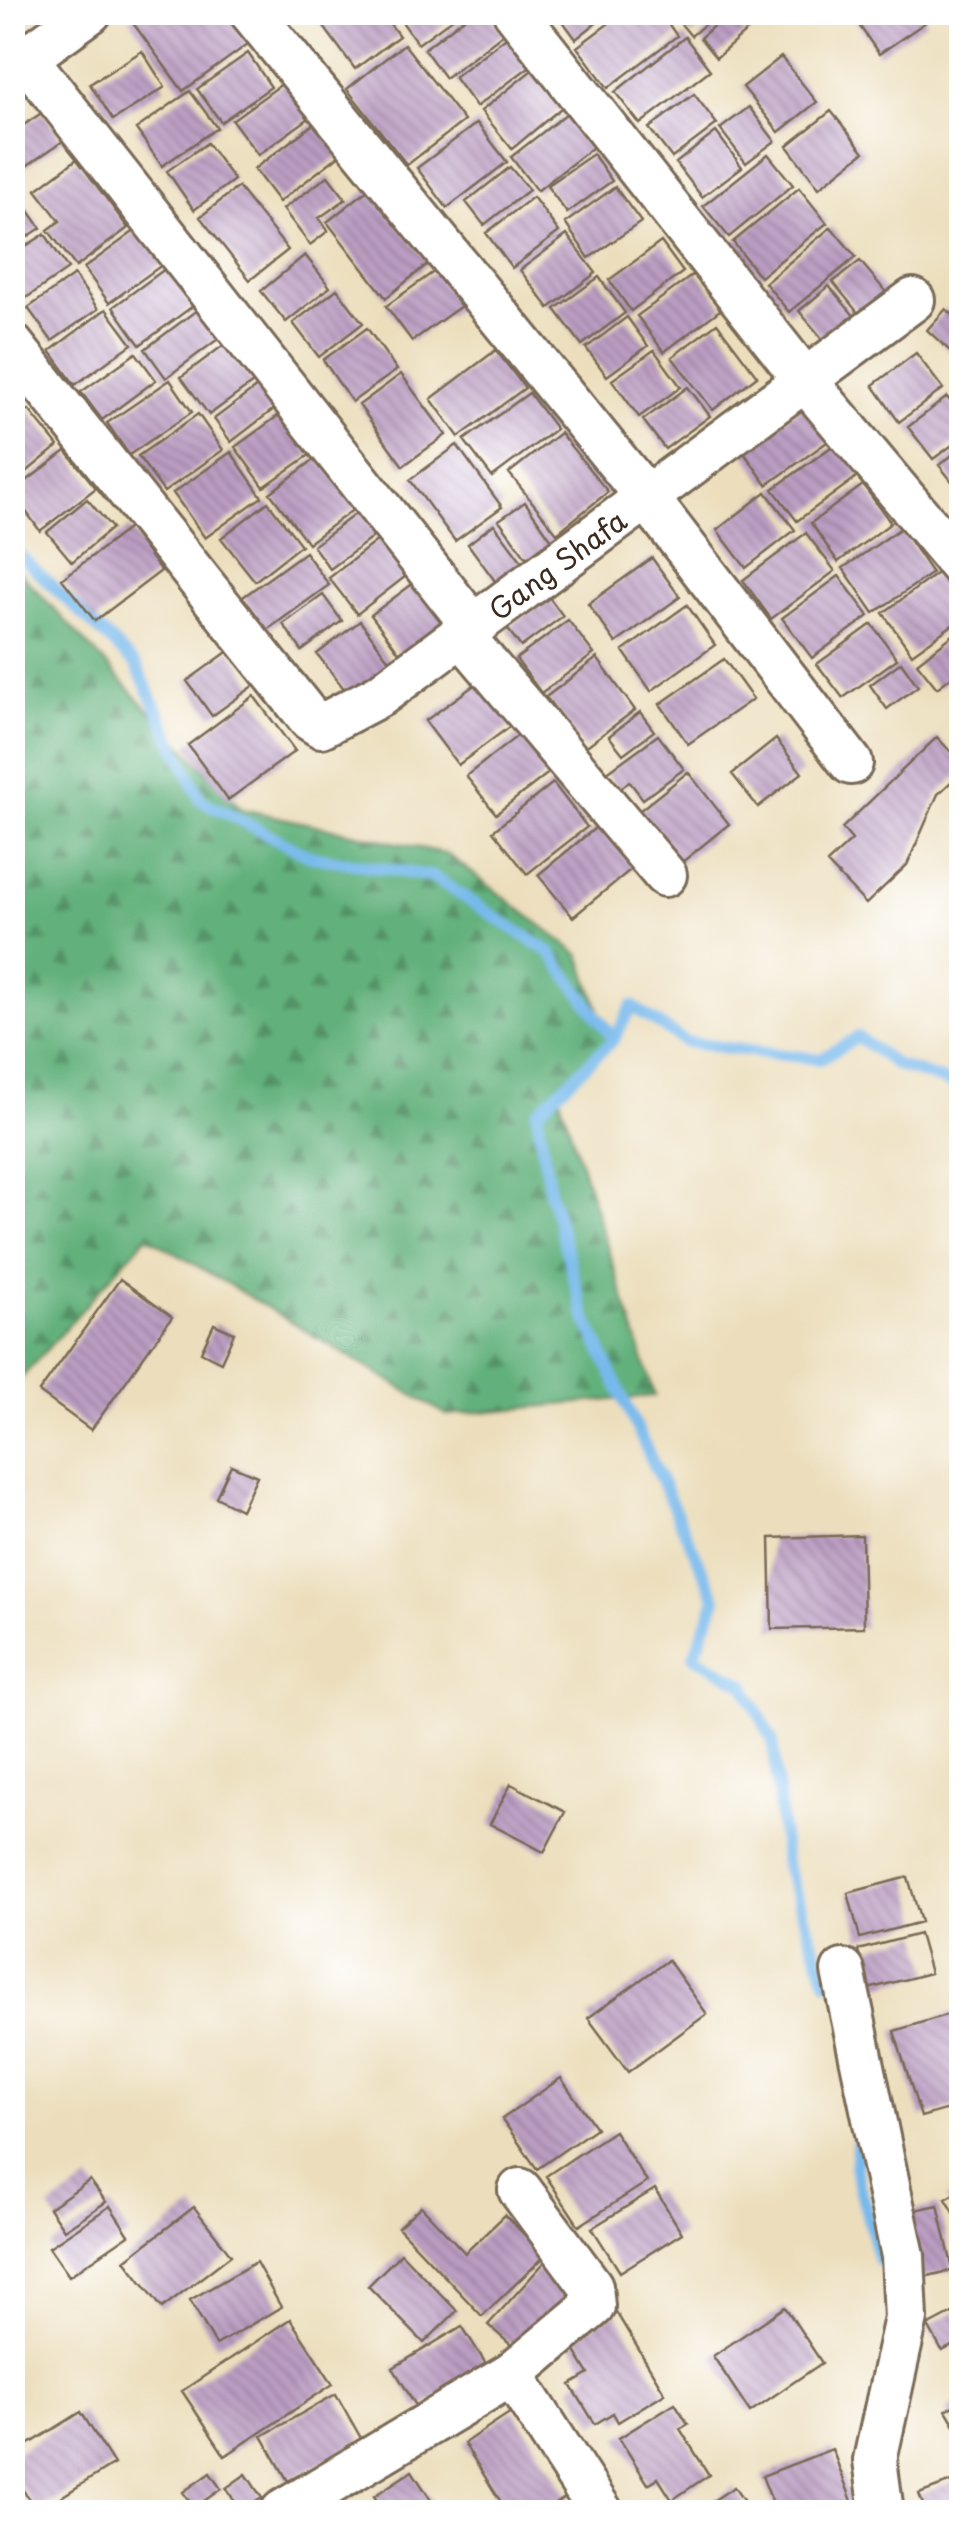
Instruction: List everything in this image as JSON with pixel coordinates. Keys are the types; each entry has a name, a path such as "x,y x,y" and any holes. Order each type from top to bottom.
{"street":[{"path":"90,12 20,63 664,875"},
{"path":"251,12 648,500 851,763"},
{"path":"516,12 805,380 962,568"},
{"name":"Gang Shafa","path":"12,345 316,724 353,713 648,500 913,300"},
{"path":"842,1971 903,2256 906,2318 875,2460 882,2512"},
{"path":"282,2512 512,2374 594,2302 591,2286 520,2190"},
{"path":"512,2374 601,2512"}],"green space":[{"path":"12,564 242,809 447,854 580,955 610,1041 614,1039 559,1095 655,1396 447,1415 147,1236 17,1383 13,1379"}],"building":[{"path":"139,12 226,12 248,44 183,91 130,19"},
{"path":"313,12 381,12 399,36 355,69"},
{"path":"395,12 461,12 418,44"},
{"path":"472,12 489,12 504,33 445,78 424,49"},
{"path":"556,12 610,12 576,39"},
{"path":"624,12 660,12 677,36 608,88 577,47"},
{"path":"671,12 719,12 691,36"},
{"path":"729,12 769,12 716,58 700,38"},
{"path":"850,12 920,12 926,22 879,54"},
{"path":"510,34 533,64 476,107 454,77"},
{"path":"685,37 710,70 640,124 615,92"},
{"path":"404,44 464,121 407,165 347,89"},
{"path":"142,51 165,87 113,120 90,84"},
{"path":"248,53 271,87 221,122 197,89"},
{"path":"781,57 817,102 779,132 743,87"},
{"path":"537,66 567,103 512,149 481,111"},
{"path":"286,81 312,116 258,155 232,120"},
{"path":"190,91 217,128 162,166 136,129"},
{"path":"694,94 717,124 672,158 649,128"},
{"path":"749,107 775,141 746,163 720,129"},
{"path":"571,110 597,144 537,191 511,157"},
{"path":"831,111 864,152 819,188 787,146"},
{"path":"43,112 63,141 19,171 12,162 12,133"},
{"path":"316,122 341,154 279,202 254,169"},
{"path":"477,123 507,162 447,208 417,168"},
{"path":"716,132 742,167 702,197 676,163"},
{"path":"207,143 234,180 194,210 167,171"},
{"path":"593,154 612,181 567,213 547,186"},
{"path":"768,154 793,185 729,237 703,206"},
{"path":"77,159 128,228 76,267 48,230 60,221 36,190"},
{"path":"510,167 529,190 484,225 466,202"},
{"path":"328,176 346,199 319,218 328,231 310,245 283,209"},
{"path":"238,187 288,250 250,280 200,217"},
{"path":"615,187 641,222 589,258 565,223"},
{"path":"370,188 429,263 386,298 327,222"},
{"path":"799,188 827,223 760,277 733,242"},
{"path":"15,191 41,228 12,247 12,193"},
{"path":"533,197 559,232 512,268 486,233"},
{"path":"140,227 166,262 109,303 84,268"},
{"path":"831,227 856,257 789,312 765,283"},
{"path":"45,234 68,269 26,298 12,278 12,255"},
{"path":"567,235 596,273 549,308 520,270"},
{"path":"661,242 683,272 631,311 609,280"},
{"path":"305,255 330,287 286,322 261,291"},
{"path":"860,261 886,292 859,314 833,282"},
{"path":"169,266 197,303 140,345 113,307"},
{"path":"435,271 461,306 412,341 386,306"},
{"path":"697,272 724,307 664,352 637,316"},
{"path":"74,275 98,309 52,341 28,308"},
{"path":"599,277 625,313 582,345 555,309"},
{"path":"829,286 856,318 826,343 799,311"},
{"path":"337,289 363,323 319,357 293,323"},
{"path":"106,309 132,344 75,385 50,351"},
{"path":"946,309 962,323 962,362 927,330"},
{"path":"197,310 218,339 166,378 145,349"},
{"path":"627,317 648,346 607,376 586,348"},
{"path":"717,323 757,376 713,410 672,357"},
{"path":"367,328 397,370 352,402 323,360"},
{"path":"225,344 253,383 209,415 181,377"},
{"path":"496,350 525,388 459,437 431,399"},
{"path":"654,350 681,387 639,417 612,380"},
{"path":"136,353 156,380 102,420 81,392"},
{"path":"916,353 943,389 899,422 873,385"},
{"path":"401,374 446,435 403,466 359,405"},
{"path":"170,380 192,412 129,455 107,423"},
{"path":"257,387 274,409 231,442 214,419"},
{"path":"688,387 710,416 665,449 643,420"},
{"path":"529,393 556,429 492,477 464,440"},
{"path":"947,397 962,417 962,438 933,459 908,427"},
{"path":"808,402 834,437 767,485 742,450"},
{"path":"29,410 58,446 12,484 12,424"},
{"path":"282,413 311,454 264,487 235,447"},
{"path":"198,414 223,450 164,492 138,456"},
{"path":"560,433 608,492 557,533 509,473"},
{"path":"838,442 861,474 797,521 773,489"},
{"path":"457,445 502,507 455,541 410,480"},
{"path":"962,448 962,494 939,465"},
{"path":"66,451 96,488 40,531 12,492"},
{"path":"231,452 262,497 205,538 173,493"},
{"path":"320,455 358,506 308,543 270,493"},
{"path":"863,485 891,523 838,562 811,523"},
{"path":"766,492 795,530 746,568 717,530"},
{"path":"87,499 112,528 72,562 47,532"},
{"path":"268,502 301,545 255,581 221,538"},
{"path":"525,502 559,550 534,568 499,520"},
{"path":"363,508 380,532 330,569 313,546"},
{"path":"494,524 529,571 503,592 468,544"},
{"path":"129,528 161,571 95,621 62,579"},
{"path":"901,528 932,573 874,613 843,568"},
{"path":"388,532 415,569 357,614 329,578"},
{"path":"806,533 835,571 771,619 743,580"},
{"path":"305,552 329,585 267,630 243,597"},
{"path":"652,558 680,597 616,643 588,604"},
{"path":"940,571 962,601 962,618 912,654 883,613"},
{"path":"423,576 456,619 404,659 371,615"},
{"path":"839,576 869,616 812,658 782,618"},
{"path":"323,595 342,621 302,651 283,624"},
{"path":"549,597 563,616 521,647 507,628"},
{"path":"687,605 715,645 651,691 623,651"},
{"path":"568,620 594,654 541,693 516,659"},
{"path":"360,621 398,672 356,704 317,654"},
{"path":"872,624 897,659 843,698 817,664"},
{"path":"962,628 962,669 937,688 917,663"},
{"path":"230,650 255,685 212,716 187,681"},
{"path":"597,658 635,710 584,748 546,697"},
{"path":"724,659 753,699 688,744 660,704"},
{"path":"901,662 918,686 887,709 870,685"},
{"path":"480,681 513,724 458,765 425,721"},
{"path":"254,696 295,751 228,800 188,745"},
{"path":"640,712 654,731 623,754 609,736"},
{"path":"521,733 551,771 496,814 466,776"},
{"path":"658,735 684,769 643,799 629,781 619,790 606,773"},
{"path":"937,737 962,764 962,772 938,794 907,865 866,904 827,863 852,840 842,828"},
{"path":"776,739 802,773 758,807 732,774"},
{"path":"688,772 729,824 681,863 639,811"},
{"path":"553,783 587,827 527,874 493,831"},
{"path":"600,824 635,866 573,917 538,875"},
{"path":"120,1279 172,1317 91,1430 39,1392"},
{"path":"214,1324 234,1333 221,1362 201,1352"},
{"path":"231,1465 257,1476 241,1510 216,1497"},
{"path":"862,1535 864,1627 772,1629 770,1538"},
{"path":"511,1784 565,1812 544,1852 490,1824"},
{"path":"908,1877 921,1922 860,1938 848,1893"},
{"path":"919,1934 930,1973 868,1989 858,1950"},
{"path":"668,1960 707,2014 628,2072 588,2018"},
{"path":"962,2010 962,2105 921,2117 894,2031"},
{"path":"561,2078 596,2128 537,2169 502,2119"},
{"path":"614,2131 647,2182 579,2226 546,2176"},
{"path":"90,2180 106,2202 64,2230 49,2208"},
{"path":"655,2189 682,2233 620,2272 592,2228"},
{"path":"962,2190 962,2226 946,2199"},
{"path":"938,2205 953,2270 916,2279 901,2213"},
{"path":"110,2206 129,2235 69,2276 49,2247"},
{"path":"421,2206 465,2253 505,2215 545,2256 482,2316 398,2227"},
{"path":"194,2207 231,2255 162,2308 125,2260"},
{"path":"401,2253 457,2311 424,2343 368,2286"},
{"path":"550,2256 581,2285 520,2353 488,2325"},
{"path":"256,2262 281,2307 216,2345 190,2300"},
{"path":"785,2307 822,2363 750,2412 713,2356"},
{"path":"962,2308 962,2341 942,2351 928,2326"},
{"path":"616,2312 665,2393 618,2422 613,2413 595,2424 571,2385 589,2374 568,2340"},
{"path":"290,2319 333,2384 225,2456 182,2391"},
{"path":"462,2326 488,2367 418,2409 393,2368"},
{"path":"336,2394 362,2440 288,2481 262,2436"},
{"path":"962,2401 962,2437 946,2410"},
{"path":"675,2403 688,2424 680,2429 709,2475 672,2500 658,2478 648,2484 619,2438"},
{"path":"514,2410 568,2496 542,2512 507,2512 464,2443"},
{"path":"81,2412 114,2464 37,2512 12,2473 12,2455"},
{"path":"832,2449 852,2501 821,2512 776,2512 762,2476"},
{"path":"412,2471 439,2512 384,2512 374,2496"},
{"path":"210,2473 221,2489 194,2508 183,2492"},
{"path":"246,2474 262,2498 241,2511 226,2488"},
{"path":"962,2478 962,2512 926,2512 919,2494"},
{"path":"734,2487 751,2512 696,2512"}],"waterway":[{"path":"12,548 136,665 201,800 310,856 433,877 550,952 614,1039 632,1006 685,1042 821,1059 858,1037 896,1065 962,1087"},
{"path":"614,1039 537,1112 550,1193 584,1314 716,1599 694,1656 744,1684 773,1741 785,1863 827,1982"},
{"path":"859,2130 855,2169 879,2260"}]}
